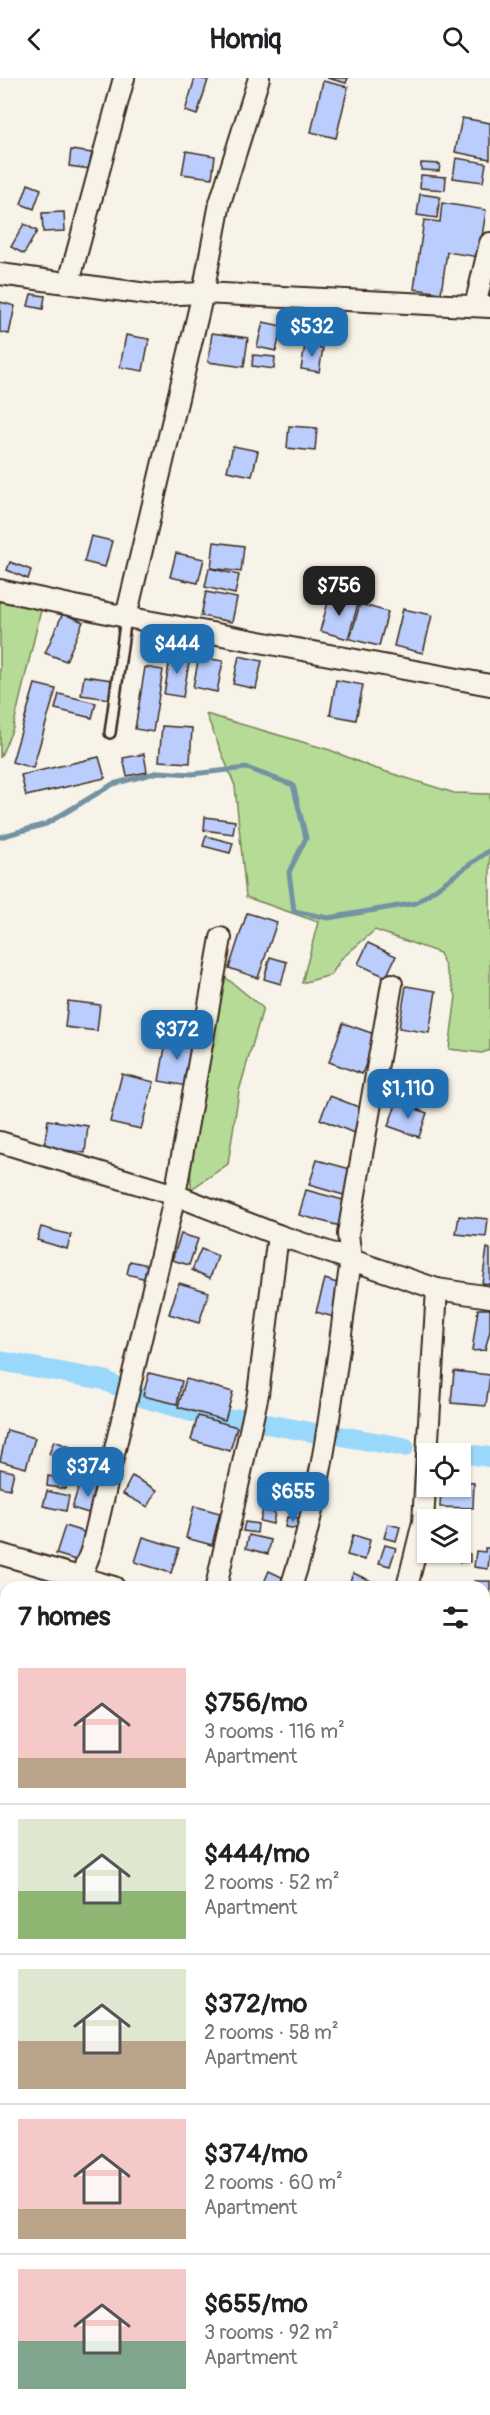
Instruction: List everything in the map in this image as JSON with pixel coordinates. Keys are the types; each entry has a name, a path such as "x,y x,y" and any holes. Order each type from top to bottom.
{"street":[{"path":"69,282 124,78"},
{"path":"126,617 203,293 220,203 259,78"},
{"path":"0,274 154,295 203,293 483,306 490,243"},
{"path":"0,590 126,617 490,685"},
{"path":"77,1581 91,1551 175,1195 221,938"},
{"path":"293,1581 306,1542 322,1467 351,1260 348,1234 392,984"},
{"path":"0,1142 175,1195 278,1234 437,1289 490,1296"},
{"path":"217,1581 258,1394 278,1234"},
{"path":"409,1581 423,1522 437,1289"},
{"path":"0,1554 74,1581"}],"lane":[{"path":"110,733 126,617"}],"green space":[{"path":"0,599 41,610 13,728 0,758"},
{"path":"206,714 330,750 371,767 454,793 490,794 490,1050 482,1053 449,1049 456,996 440,953 375,930 341,959 331,975 302,983 318,922 246,897 235,786"},
{"path":"224,976 263,1008 239,1091 228,1164 193,1188 191,1192 190,1148 199,1083"}],"building":[{"path":"195,78 208,80 197,115 185,111"},
{"path":"327,78 348,78 346,83"},
{"path":"323,81 348,87 336,138 311,132"},
{"path":"462,118 490,123 490,159 455,152"},
{"path":"71,150 92,153 90,169 69,166"},
{"path":"186,151 215,156 212,178 182,174"},
{"path":"456,158 486,163 483,182 453,178"},
{"path":"421,163 440,164 439,171 421,170"},
{"path":"421,175 446,177 445,190 420,188"},
{"path":"28,184 41,189 34,209 21,204"},
{"path":"420,194 440,197 437,218 417,215"},
{"path":"442,203 486,210 479,257 447,252 441,293 414,289 424,220 440,222"},
{"path":"64,212 65,231 43,232 42,213"},
{"path":"24,224 37,231 24,254 11,247"},
{"path":"31,294 45,296 43,309 28,306"},
{"path":"0,302 15,306 9,334 0,332"},
{"path":"263,322 282,326 276,351 257,347"},
{"path":"212,333 248,338 244,367 208,362"},
{"path":"126,335 149,339 143,371 120,367"},
{"path":"305,345 323,348 319,372 301,369"},
{"path":"253,355 275,357 274,369 252,366"},
{"path":"289,426 317,428 315,451 287,448"},
{"path":"233,446 258,451 252,476 227,471"},
{"path":"91,536 112,541 105,567 84,562"},
{"path":"214,542 244,546 241,572 211,568"},
{"path":"176,553 204,559 198,583 170,577"},
{"path":"10,562 31,570 28,579 7,570"},
{"path":"209,568 239,575 235,594 205,587"},
{"path":"206,592 237,598 232,622 201,616"},
{"path":"330,595 358,604 348,639 320,631"},
{"path":"360,604 388,612 379,646 350,639"},
{"path":"403,609 432,615 423,653 394,646"},
{"path":"63,613 83,622 66,661 45,653"},
{"path":"171,653 190,657 183,697 164,694"},
{"path":"239,656 262,661 256,689 233,684"},
{"path":"199,657 223,661 217,692 193,687"},
{"path":"145,667 163,670 153,732 135,729"},
{"path":"84,676 112,680 109,699 81,695"},
{"path":"336,680 363,685 356,720 330,715"},
{"path":"35,684 56,689 33,768 12,762"},
{"path":"59,694 96,703 92,718 55,709"},
{"path":"162,726 192,728 190,763 159,761"},
{"path":"144,754 147,772 127,776 123,758"},
{"path":"99,757 105,778 26,796 21,775"},
{"path":"205,817 235,821 233,834 204,830"},
{"path":"206,836 233,843 230,853 203,846"},
{"path":"247,913 277,922 258,978 229,968"},
{"path":"368,943 396,956 386,977 358,964"},
{"path":"270,957 287,962 281,984 264,979"},
{"path":"406,986 436,991 429,1033 399,1028"},
{"path":"68,1001 100,1005 97,1031 65,1027"},
{"path":"343,1023 377,1035 362,1074 329,1062"},
{"path":"167,1036 195,1041 187,1086 159,1081"},
{"path":"122,1074 154,1082 141,1129 110,1122"},
{"path":"330,1096 364,1109 354,1133 320,1119"},
{"path":"397,1102 427,1113 419,1137 388,1126"},
{"path":"48,1120 88,1126 85,1153 44,1147"},
{"path":"317,1160 354,1170 347,1196 309,1185"},
{"path":"306,1190 347,1201 340,1226 299,1215"},
{"path":"459,1216 488,1219 486,1237 456,1234"},
{"path":"41,1227 71,1235 67,1249 37,1240"},
{"path":"181,1234 198,1239 189,1265 172,1260"},
{"path":"487,1248 490,1249 490,1284 482,1283"},
{"path":"201,1249 218,1256 210,1278 192,1270"},
{"path":"130,1261 153,1266 150,1280 127,1274"},
{"path":"325,1279 343,1285 334,1317 316,1312"},
{"path":"179,1283 209,1292 199,1323 169,1314"},
{"path":"478,1309 490,1309 490,1331 485,1350 472,1351"},
{"path":"454,1371 490,1375 486,1406 451,1403"},
{"path":"149,1373 182,1381 177,1404 143,1396"},
{"path":"186,1379 233,1392 225,1420 178,1407"},
{"path":"198,1416 237,1427 230,1451 191,1440"},
{"path":"7,1430 35,1438 26,1468 0,1461"},
{"path":"54,1441 70,1447 65,1460 49,1454"},
{"path":"0,1469 14,1472 10,1489 0,1487"},
{"path":"48,1476 68,1479 66,1489 47,1486"},
{"path":"132,1476 157,1490 148,1507 123,1494"},
{"path":"80,1482 103,1489 95,1515 72,1508"},
{"path":"471,1483 474,1483 473,1508 440,1507 440,1497 471,1497"},
{"path":"47,1491 69,1496 66,1511 43,1506"},
{"path":"194,1506 220,1513 212,1545 186,1538"},
{"path":"263,1510 275,1513 273,1524 260,1521"},
{"path":"287,1517 301,1518 300,1529 285,1527"},
{"path":"245,1522 258,1524 257,1533 243,1531"},
{"path":"388,1524 400,1527 396,1541 384,1538"},
{"path":"65,1526 90,1534 82,1562 56,1554"},
{"path":"249,1535 271,1540 268,1554 246,1548"},
{"path":"353,1535 370,1540 365,1560 347,1555"},
{"path":"143,1537 179,1548 171,1573 135,1562"},
{"path":"385,1545 396,1548 390,1566 379,1563"},
{"path":"485,1548 490,1548 488,1569 474,1567 476,1551 485,1552"},
{"path":"269,1571 290,1581 265,1581"},
{"path":"353,1573 371,1581 350,1581"}],"waterway":[{"path":"0,837 46,824 113,784 159,772 192,774 247,768 293,785 306,838 289,872 294,911 328,918 416,903 490,850"},
{"path":"0,1361 104,1380 114,1385"},
{"path":"141,1397 222,1421 242,1418"},
{"path":"267,1424 311,1432"},
{"path":"341,1436 404,1447"},
{"path":"471,1455 490,1457"}]}
